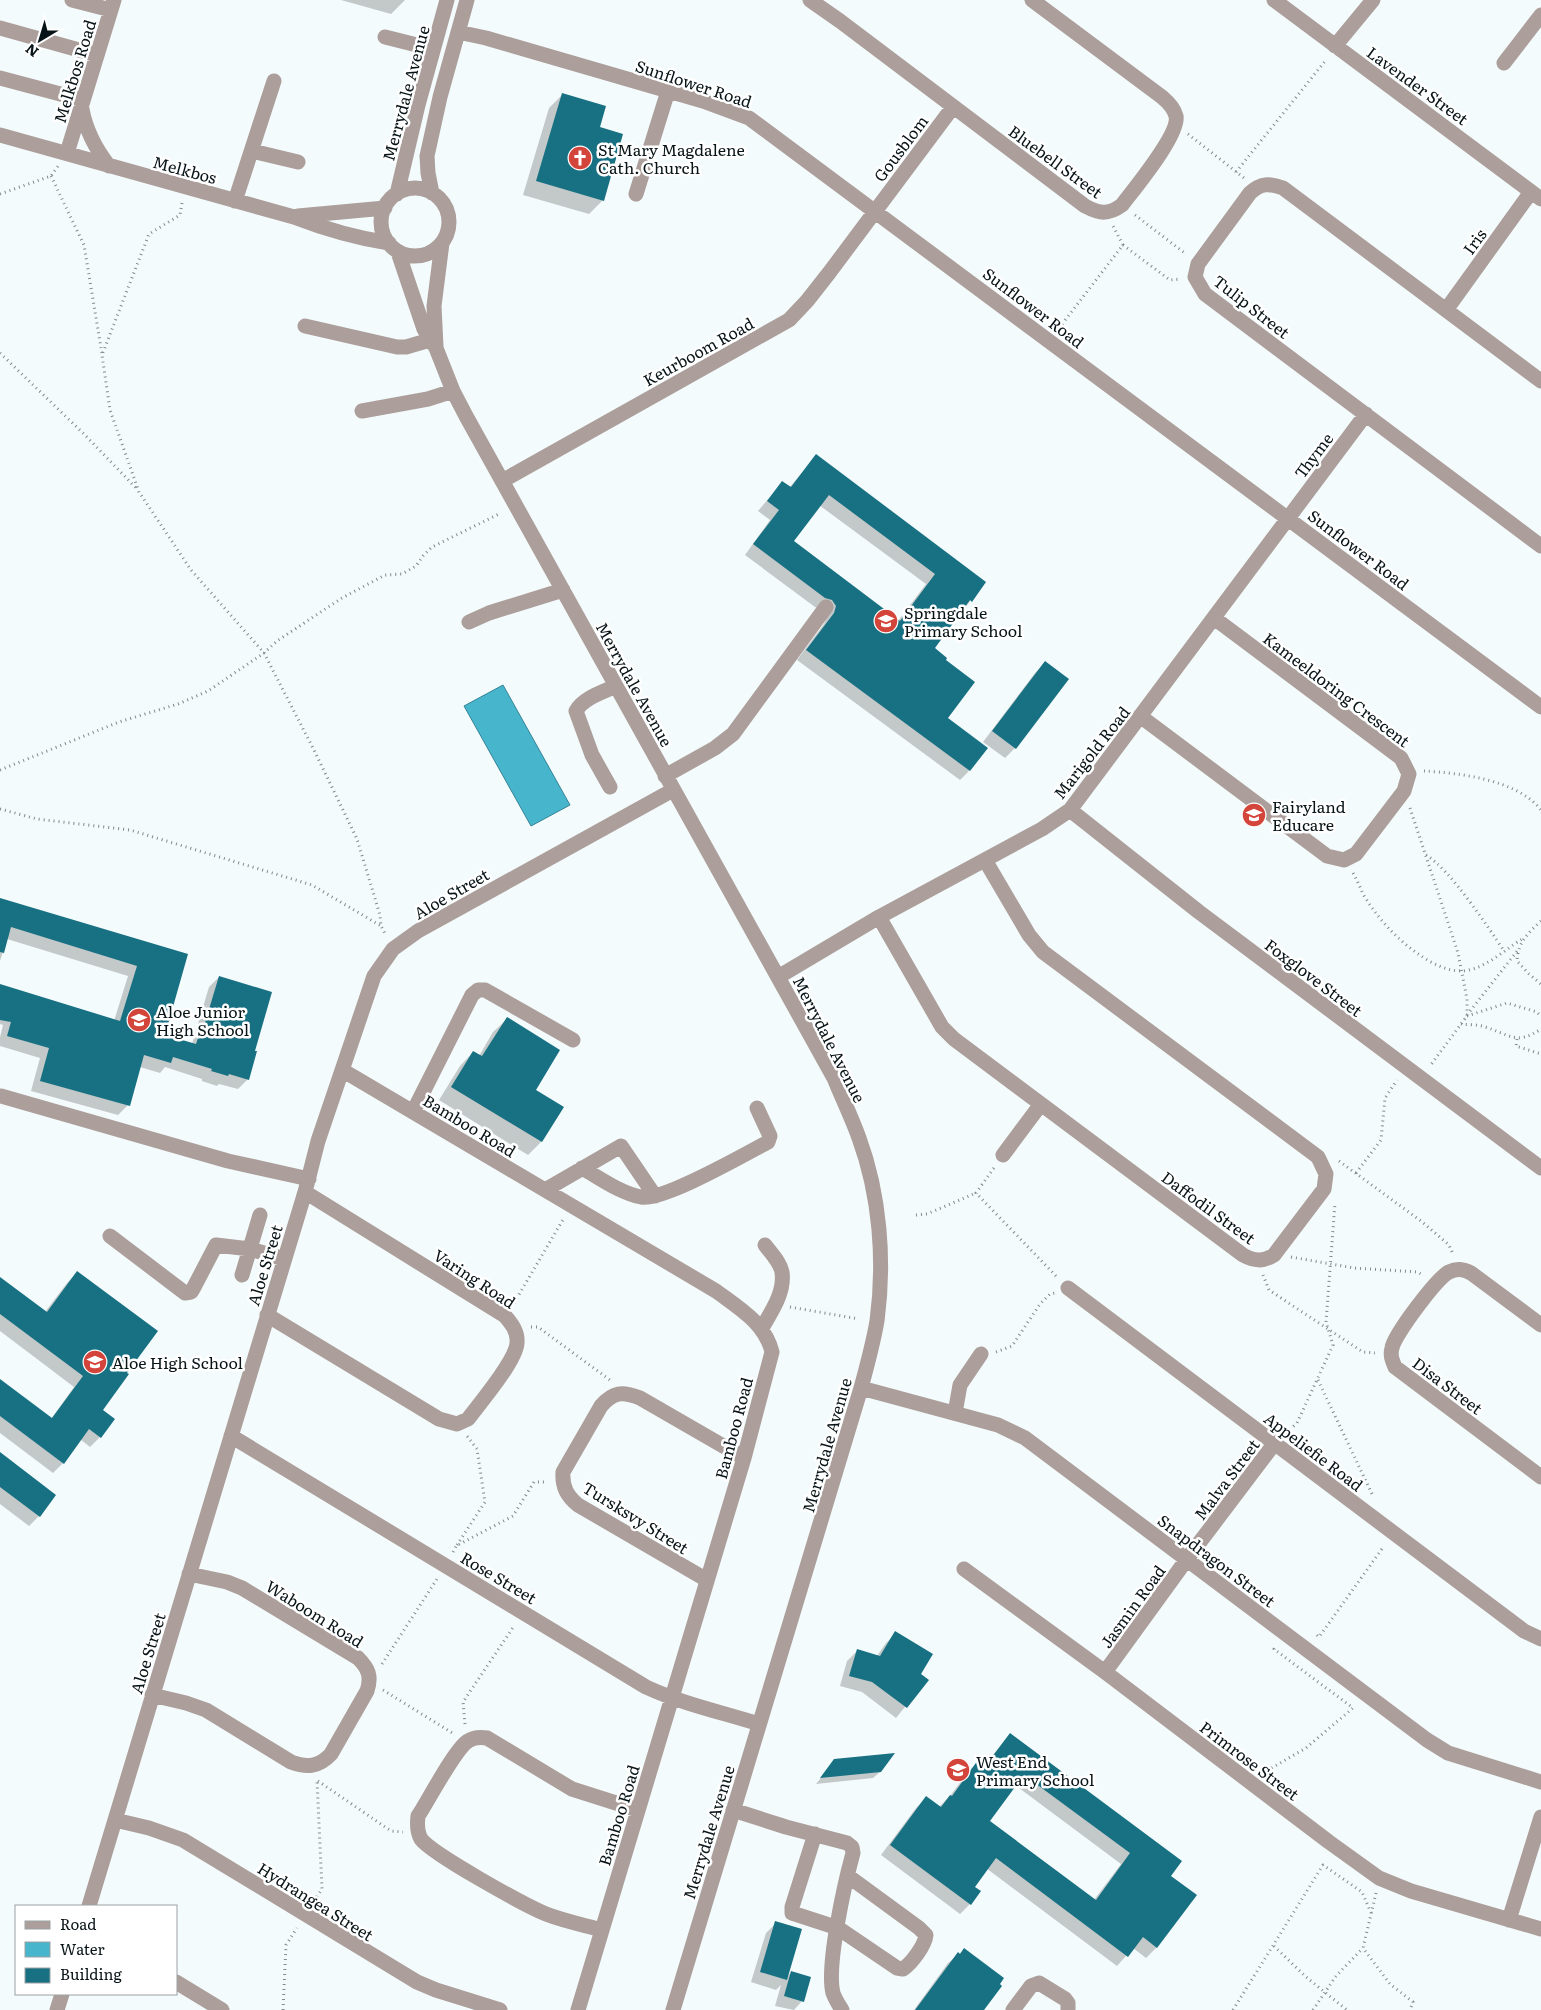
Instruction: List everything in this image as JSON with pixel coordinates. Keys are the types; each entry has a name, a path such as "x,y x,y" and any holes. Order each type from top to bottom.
{"street":[{"path":"72,0 113,5"},
{"name":"Merrydale Avenue","path":"397,194 447,0"},
{"path":"432,193 427,156 440,98 467,0"},
{"name":"Bluebell Street","path":"810,0 1085,206 1098,213 1106,214 1122,205 1168,141 1176,124"},
{"path":"1032,0 1162,97 1170,104 1176,116 1176,124"},
{"name":"Lavender Street","path":"1274,0 1536,196"},
{"path":"1335,46 1373,0"},
{"name":"Melkbos Road","path":"67,153 113,5"},
{"path":"1504,63 1540,18"},
{"path":"0,28 98,55"},
{"name":"Sunflower Road","path":"458,32 486,38 703,101 749,118 1541,707"},
{"path":"386,37 433,49"},
{"path":"0,78 83,102 89,136 109,166"},
{"path":"235,201 274,81"},
{"path":"636,194 668,91"},
{"name":"Gousblom","path":"875,211 953,107"},
{"name":"Melkbos","path":"0,136 294,217 393,248"},
{"path":"252,151 298,162"},
{"path":"1256,187 1264,184 1283,188 1541,381"},
{"name":"Tulip Street","path":"1256,187 1196,270 1205,294 1541,546"},
{"path":"414,188 432,193 440,199 449,216 449,225 442,243 435,250 426,255 415,256 393,248 382,226 384,208 397,194 414,188"},
{"name":"Iris","path":"1446,310 1536,196"},
{"name":"Melkbos","path":"294,217 384,208"},
{"name":"Keurboom Road","path":"502,481 788,320 807,301 875,211"},
{"name":"Merrydale Avenue","path":"433,344 434,306 442,243"},
{"name":"Merrydale Avenue","path":"393,248 453,391 746,923 834,1078 859,1138 874,1195 880,1254 879,1298 876,1323 862,1388 673,2010"},
{"path":"305,326 397,347 433,344"},
{"path":"362,411 428,400 453,391"},
{"name":"Thyme","path":"1288,518 1366,414"},
{"name":"Marigold Road","path":"778,977 879,917 1042,829 1070,810 1288,518"},
{"path":"470,622 494,611 562,590"},
{"path":"666,776 715,748 734,734 826,607"},
{"name":"Kameeldoring Crescent","path":"1214,618 1402,758 1409,774"},
{"path":"610,786 592,755 576,711 578,707 589,699 616,686"},
{"path":"1140,716 1327,856 1344,860 1356,854 1404,791 1409,774"},
{"name":"Aloe Street","path":"89,1905 307,1186 318,1142 374,976 393,949 418,931 674,790"},
{"name":"Foxglove Street","path":"1070,810 1199,912 1541,1168"},
{"path":"986,860 1029,935 1043,952 1318,1157 1326,1174 1324,1189"},
{"name":"Daffodil Street","path":"879,917 942,1027 954,1039 1243,1255 1259,1261 1268,1259 1281,1247 1324,1189"},
{"path":"413,1112 472,994 478,990 485,990 573,1040"},
{"name":"Bamboo Road","path":"342,1070 716,1292 749,1316 762,1328 769,1340 772,1352 744,1458 578,2010"},
{"name":"Varing Road","path":"0,1096 228,1161 307,1186 509,1320 516,1335 517,1345 513,1357 468,1419 457,1424"},
{"path":"1003,1155 1040,1104"},
{"path":"582,1168 630,1194 648,1198 655,1196 672,1190 768,1142 770,1136 757,1108"},
{"path":"544,1190 621,1146 655,1196"},
{"path":"242,1275 260,1215"},
{"path":"110,1236 185,1293 191,1292 193,1289 216,1245 250,1249 284,1259"},
{"path":"762,1328 778,1298 782,1272 765,1245"},
{"path":"1458,1269 1471,1273 1541,1325"},
{"name":"Disa Street","path":"1458,1269 1446,1274 1437,1282 1395,1338 1391,1355 1395,1367 1541,1477"},
{"name":"Appeliefie Road","path":"1068,1288 1524,1631 1541,1639"},
{"path":"267,1315 439,1419 457,1424"},
{"path":"954,1413 960,1385 981,1354"},
{"name":"Snapdragon Street","path":"862,1388 998,1425 1025,1438 1427,1740 1448,1753 1541,1782"},
{"path":"627,1393 640,1398 744,1458"},
{"name":"Tursksvy Street","path":"627,1393 616,1394 607,1398 600,1406 563,1472 562,1481 566,1492 578,1505 707,1580"},
{"name":"Rose Street","path":"230,1436 646,1687 672,1698 759,1724"},
{"name":"Malva Street","path":"1187,1559 1274,1444"},
{"name":"Jasmin Road","path":"1105,1672 1187,1559"},
{"name":"Primrose Street","path":"964,1569 1105,1672 1379,1878 1411,1891 1541,1929"},
{"name":"Waboom Road","path":"189,1574 227,1582 242,1588 358,1658 370,1673 370,1682"},
{"path":"152,1695 206,1710 291,1762 302,1766 313,1766 324,1761 331,1754 367,1691 370,1682"},
{"path":"602,1930 546,1914 428,1846 418,1833 418,1816 466,1742 480,1737 487,1738 572,1789 638,1810"},
{"path":"733,1810 847,1843 852,1847 853,1853 835,1945 833,1994 842,2010"},
{"path":"1509,1920 1541,1817"},
{"name":"Hydrangea Street","path":"114,1820 149,1828 183,1840 417,1982 436,1990 500,2010"},
{"path":"815,1834 791,1911 795,1915 838,1928 900,1969 908,1966 926,1939 926,1935 848,1876"},
{"path":"178,1983 222,2010"},
{"path":"1013,2010 1031,1986 1039,1983 1065,2000 1068,2003 1068,2010"},
{"path":"57,2010 62,1995"}],"path":[{"path":"1236,172 1322,65 1335,46"},
{"path":"1176,124 1256,187"},
{"path":"0,194 51,176 67,153"},
{"path":"51,176 84,245 110,410 139,492"},
{"path":"102,355 149,234 180,215 184,187"},
{"path":"1106,214 1123,245 1170,280 1196,270 1122,205"},
{"path":"1049,340 1123,245"},
{"path":"0,352 85,435 139,492 191,570 264,653 357,839 380,915 381,926 393,949"},
{"path":"0,770 119,722 178,704 208,692 264,653 277,641 342,598 385,575 402,574 416,566 432,547 502,513"},
{"path":"1409,774 1420,770 1433,771 1510,786 1522,793 1541,810"},
{"path":"1404,791 1458,953 1467,999 1466,1016"},
{"path":"0,809 37,819 130,830 312,885 381,926"},
{"path":"1425,855 1434,860 1449,878 1487,925 1504,951"},
{"path":"1344,860 1377,914 1402,942 1436,964 1455,971 1471,969 1504,951 1522,939 1541,921"},
{"path":"1522,939 1517,961 1528,974 1541,984"},
{"path":"1420,1078 1518,950"},
{"path":"1466,1016 1507,1003 1537,1012 1541,1017"},
{"path":"1461,1024 1483,1026 1517,1039 1528,1037 1541,1029"},
{"path":"1517,1039 1516,1046 1541,1054"},
{"path":"1356,1173 1381,1140 1385,1098 1406,1068"},
{"path":"916,1215 927,1214 976,1193 1003,1155"},
{"path":"1318,1157 1337,1159 1421,1221 1449,1245 1458,1269"},
{"path":"1274,1444 1297,1423 1333,1345 1326,1322 1335,1201 1324,1189"},
{"path":"976,1193 1068,1288 1050,1294 1040,1304 1012,1346 981,1354"},
{"path":"571,1206 519,1296 509,1320 538,1327 627,1393"},
{"path":"1281,1247 1293,1259 1354,1268 1417,1272 1437,1282"},
{"path":"1259,1261 1269,1290 1329,1331 1364,1352 1391,1355"},
{"path":"781,1305 859,1319"},
{"path":"1318,1380 1373,1496 1364,1510"},
{"path":"457,1424 477,1449 485,1502 370,1682 466,1742"},
{"path":"456,1546 513,1516 534,1482 562,1481"},
{"path":"1312,1632 1319,1637 1388,1540"},
{"path":"466,1742 463,1702 523,1612"},
{"path":"1243,1777 1265,1773 1306,1748 1353,1708 1274,1649 1285,1633"},
{"path":"313,1766 316,1780 391,1831 418,1833"},
{"path":"1233,2010 1323,1865 1362,1892 1372,1915"},
{"path":"1312,2010 1336,1976 1364,1948 1379,1878"},
{"path":"1274,1946 1306,1977 1347,2010"},
{"path":"1364,1948 1390,1984 1413,2002 1410,2010"}],"water":[{"path":"503,685 570,805 531,826 464,706"}],"building":[{"name":"St Mary Magdalene Cath. Church","path":"562,93 606,106 600,127 623,134 604,201 536,181"},
{"path":"816,454 986,582 972,602 970,600 935,648 947,658 946,660 975,682 948,718 988,748 970,771 806,650 834,613 836,606 832,600 825,598 753,544 779,510 767,501 782,481 791,487","holes":["829,495 935,574 900,621 794,541"]},
{"path":"1045,661 1069,679 1016,749 992,731"},
{"path":"0,898 188,954 165,1035 196,1044 199,1035 201,1036 219,976 272,992 255,1051 257,1051 249,1080 211,1071 212,1069 173,1057 171,1063 144,1055 130,1106 40,1081 49,1048 7,1036 11,1022 0,1020 0,984 120,1021 137,966 11,927 4,953 0,952"},
{"path":"507,1017 560,1050 536,1090 564,1107 542,1142 451,1087 473,1051 482,1056"},
{"path":"77,1271 158,1331 103,1410 115,1419 101,1438 89,1429 64,1464 0,1416 0,1379 52,1418 83,1376 0,1314 0,1277 47,1312"},
{"path":"0,1452 56,1495 40,1517 0,1487"},
{"path":"895,1631 933,1654 921,1674 929,1680 907,1708 872,1682 849,1676 857,1649 880,1656"},
{"path":"1010,1733 1182,1861 1171,1876 1197,1895 1157,1948 1143,1937 1128,1957 996,1858 975,1887 981,1891 971,1905 890,1845 926,1796 941,1807 950,1795 952,1796 978,1760 986,1765","holes":["1024,1775 1130,1853 1096,1900 990,1821"]},
{"path":"895,1753 881,1772 820,1778 834,1759"},
{"path":"775,1921 802,1929 787,1980 760,1972"},
{"path":"964,1948 1004,1978 1000,1984 1002,1986 984,2010 915,2010 958,1952 960,1954"},
{"path":"791,1971 811,1977 804,2002 784,1996"}],"place":[{"name":"St Mary Magdalene Cath. Church","path":"580,158"},
{"name":"Springdale Primary School","path":"886,621"},
{"name":"Fairyland Educare","path":"1254,815"},
{"name":"Aloe Junior High School","path":"139,1020"},
{"name":"Aloe High School","path":"95,1362"},
{"name":"West End Primary School","path":"958,1770"}]}
